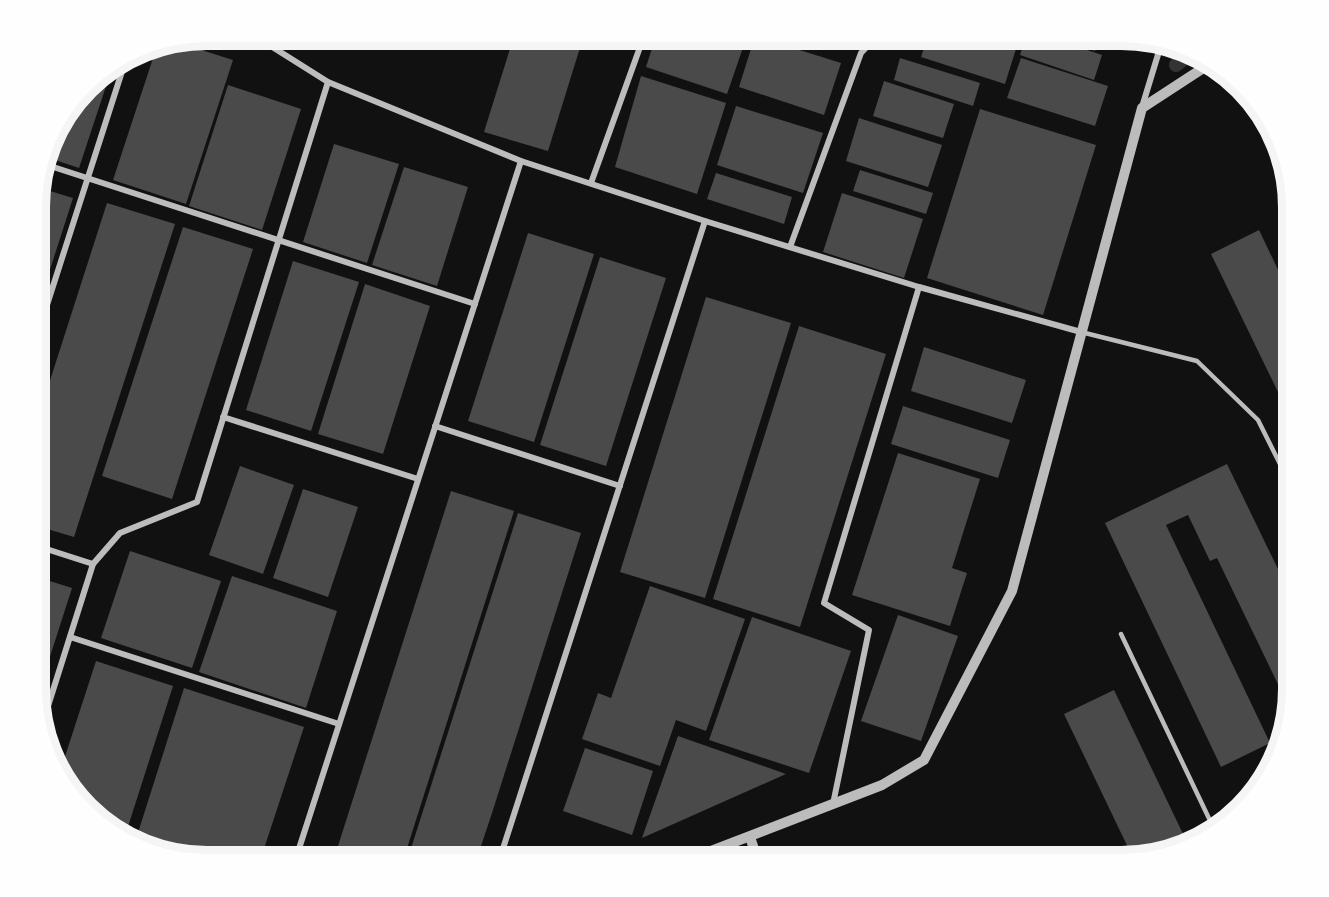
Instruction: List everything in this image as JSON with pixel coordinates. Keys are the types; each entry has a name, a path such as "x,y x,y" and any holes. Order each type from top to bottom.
{"street":[{"path":"271,46 328,82 521,161 919,287 1081,332"},
{"path":"591,183 640,46"},
{"path":"790,247 861,53 868,46"},
{"path":"715,850 882,785 924,760 1012,591 1159,51"},
{"path":"1142,108 1202,69"},
{"path":"46,311 122,71"},
{"path":"48,707 93,564 120,533 197,502 328,82"},
{"path":"299,850 521,161"},
{"path":"52,167 475,304"},
{"path":"503,850 705,221"},
{"path":"833,804 869,630 824,603 919,287"},
{"path":"224,417 418,479"},
{"path":"435,426 620,486"},
{"path":"46,549 93,564"},
{"path":"70,637 339,724"},
{"path":"750,837 754,850"}],"lane":[{"path":"1081,332 1197,361 1258,420 1282,468"},
{"path":"1121,634 1211,823"}],"building":[{"path":"511,46 581,46 548,151 484,132"},
{"path":"653,46 744,46 727,94 646,67"},
{"path":"752,46 787,46 841,63 824,115 739,87"},
{"path":"925,46 1017,46 1005,84 921,57"},
{"path":"1023,46 1075,46 1102,55 1094,80 1020,55"},
{"path":"1080,46 1097,46 1095,51"},
{"path":"193,47 233,60 186,204 113,180 154,56"},
{"path":"900,58 980,83 973,106 894,80"},
{"path":"1021,58 1108,86 1095,126 1007,98"},
{"path":"641,76 726,103 697,194 615,167"},
{"path":"108,81 79,168 54,160 55,156 74,118 86,101"},
{"path":"884,81 954,104 943,138 873,116"},
{"path":"228,85 301,109 262,230 189,206"},
{"path":"736,106 823,133 803,193 717,165"},
{"path":"980,109 1096,145 1043,315 927,278"},
{"path":"859,118 942,145 928,187 846,161"},
{"path":"334,144 399,164 367,263 303,242"},
{"path":"404,167 468,187 437,286 372,265"},
{"path":"860,170 933,193 926,214 853,191"},
{"path":"716,173 792,197 784,224 707,199"},
{"path":"48,190 73,198 46,282"},
{"path":"842,193 923,219 904,278 823,252"},
{"path":"107,203 175,224 74,537 46,529 46,393"},
{"path":"183,227 253,249 172,499 102,476"},
{"path":"1259,230 1282,278 1282,400 1211,254"},
{"path":"528,233 594,254 534,442 468,421"},
{"path":"600,257 666,278 606,466 540,445"},
{"path":"293,261 359,282 311,431 246,410"},
{"path":"365,284 430,306 383,454 318,434"},
{"path":"706,297 791,323 705,598 620,572"},
{"path":"799,326 886,354 800,627 713,599"},
{"path":"924,347 1026,380 1012,423 911,391"},
{"path":"903,406 1010,440 998,478 891,444"},
{"path":"898,453 980,479 952,568 967,573 950,626 852,595"},
{"path":"1227,464 1282,577 1282,692 1217,558 1210,561 1188,515 1166,525 1270,743 1221,767 1105,523"},
{"path":"240,466 294,485 263,574 209,555"},
{"path":"303,489 358,507 328,597 273,578"},
{"path":"451,491 514,511 406,850 350,850 338,846"},
{"path":"518,513 581,533 480,850 411,850"},
{"path":"130,551 221,581 192,668 101,638"},
{"path":"232,576 337,611 306,708 199,672"},
{"path":"46,580 72,588 46,669"},
{"path":"650,586 745,619 706,731 676,720 660,766 582,739 598,693 611,698"},
{"path":"898,615 958,636 921,741 861,721"},
{"path":"752,617 851,651 809,773 709,740"},
{"path":"96,661 173,686 127,829 101,811 86,796 64,761"},
{"path":"184,688 304,727 264,850 186,849 156,842 137,835"},
{"path":"1114,690 1185,837 1153,847 1129,850 1064,714"},
{"path":"678,736 786,774 642,838"},
{"path":"585,748 653,771 632,835 563,811"}],"waterway":[{"path":"1176,65 1183,59"}]}
